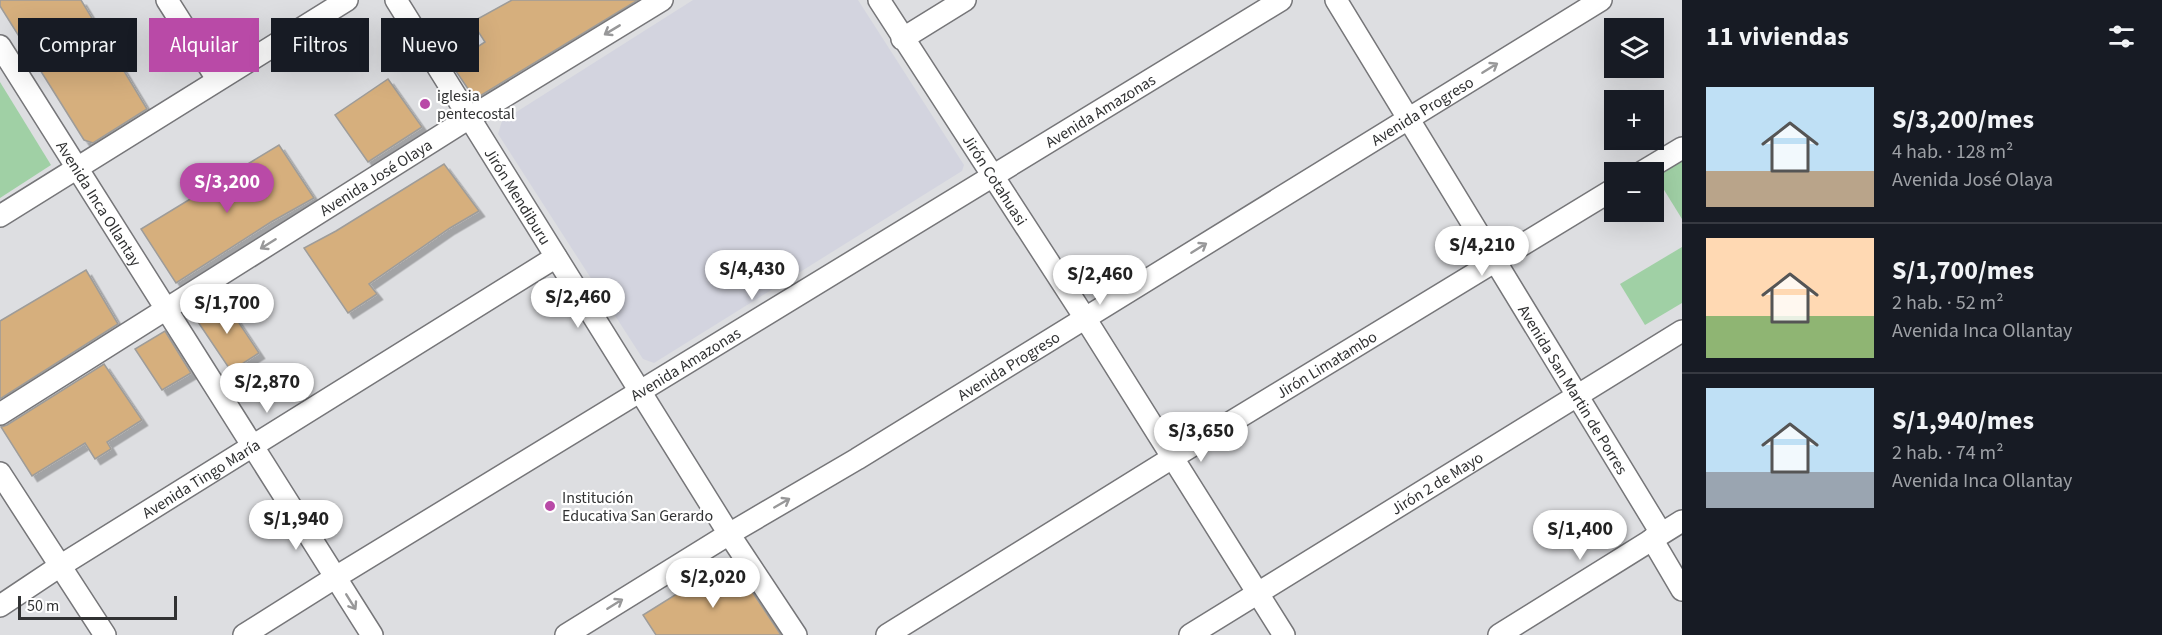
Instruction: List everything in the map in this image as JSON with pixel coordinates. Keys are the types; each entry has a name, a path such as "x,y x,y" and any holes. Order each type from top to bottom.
{"street":[{"path":"167,0 216,79"},
{"name":"Jirón Mendiburu","path":"396,0 729,534 796,635"},
{"name":"Avenida José Olaya","path":"0,414 469,118 662,0"},
{"name":"Jirón Cotahuasi","path":"879,0 1085,318 1284,635"},
{"path":"903,39 965,0"},
{"name":"Avenida Amazonas","path":"244,635 1281,0"},
{"name":"Avenida San Martin de Porres","path":"1336,0 1577,395 1657,536 1682,590"},
{"name":"Avenida Progreso","path":"566,635 729,534 857,459 1601,0"},
{"path":"0,216 335,3"},
{"name":"Avenida Inca Ollantay","path":"0,46 372,635"},
{"path":"1659,162 1682,148"},
{"name":"Jirón Limatambo","path":"886,635 1604,195"},
{"name":"Avenida Tingo María","path":"0,606 60,566 556,257"},
{"name":"Jirón 2 de Mayo","path":"1190,635 1256,592 1682,331"},
{"path":"0,473 105,635"},
{"path":"1508,633 1682,521"}],"shaded area":[{"path":"693,0 858,0 964,165 962,171 654,363 643,359 498,134 502,121"}],"green space":[{"path":"0,82 51,165 0,198"},
{"path":"1682,151 1682,219 1664,190 1664,164"},
{"path":"1682,247 1682,303 1645,325 1620,284"}],"building":[{"path":"0,0 81,0 92,18 18,18 18,35 0,6"},
{"path":"512,0 638,0 475,99 456,72 479,72 479,46 485,42 479,33 479,18"},
{"path":"41,72 125,72 147,109 93,143 84,140"},
{"path":"388,79 422,127 368,162 335,115"},
{"path":"279,145 314,198 271,222 176,283 141,229"},
{"path":"444,164 479,211 450,228 369,284 377,294 348,313 304,248 336,231"},
{"path":"86,270 118,324 0,399 0,321"},
{"path":"223,299 259,353 231,371 194,316"},
{"path":"165,331 191,373 162,390 135,349"},
{"path":"104,364 142,420 107,442 111,449 95,459 85,443 32,476 1,427"},
{"path":"731,560 781,635 656,635 643,615"}],"place":[{"name":"iglesia pentecostal","path":"425,104"},
{"name":"Institución Educativa San Gerardo","path":"550,506"}]}
